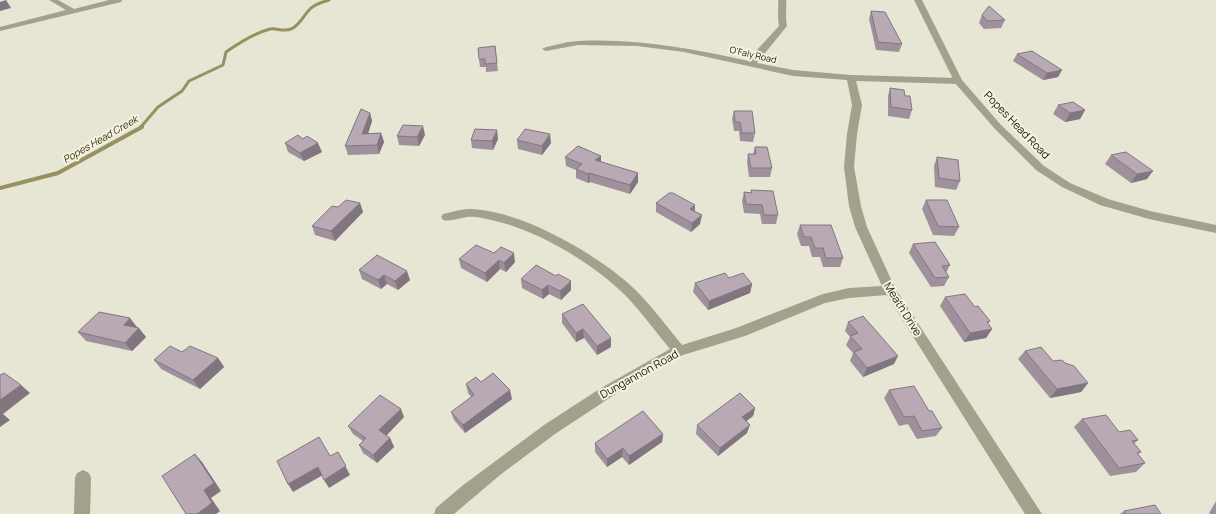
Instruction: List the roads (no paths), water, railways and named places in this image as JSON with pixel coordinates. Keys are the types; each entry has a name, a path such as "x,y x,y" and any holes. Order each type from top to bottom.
{"street":[{"path":"53,0 73,12"},
{"path":"0,29 118,0"},
{"path":"751,65 758,54 783,26 781,17 783,10 782,0"},
{"name":"Popes Head Road","path":"918,0 958,81 998,127 1030,158 1052,176 1083,194 1133,210 1216,229"},
{"name":"O'Faly Road","path":"546,49 578,42 637,44 684,50 793,73 851,78 958,81"},
{"name":"Meath Drive","path":"851,78 857,105 850,148 851,185 861,227 890,290 1034,514"},
{"path":"447,217 472,213 493,217 530,229 567,246 595,264 623,286 646,309 679,351"},
{"name":"Dungannon Road","path":"442,514 510,457 572,413 617,385 679,351 740,332 823,299 849,292 890,290"},
{"path":"82,514 83,478"}],"waterway":[{"name":"Popes Head Creek","path":"140,128 158,107 182,91 189,81 223,65 226,52 258,33 270,29 291,29 299,23 312,7 329,0"},
{"name":"Popes Head Creek","path":"0,188 58,173 142,127"}]}
